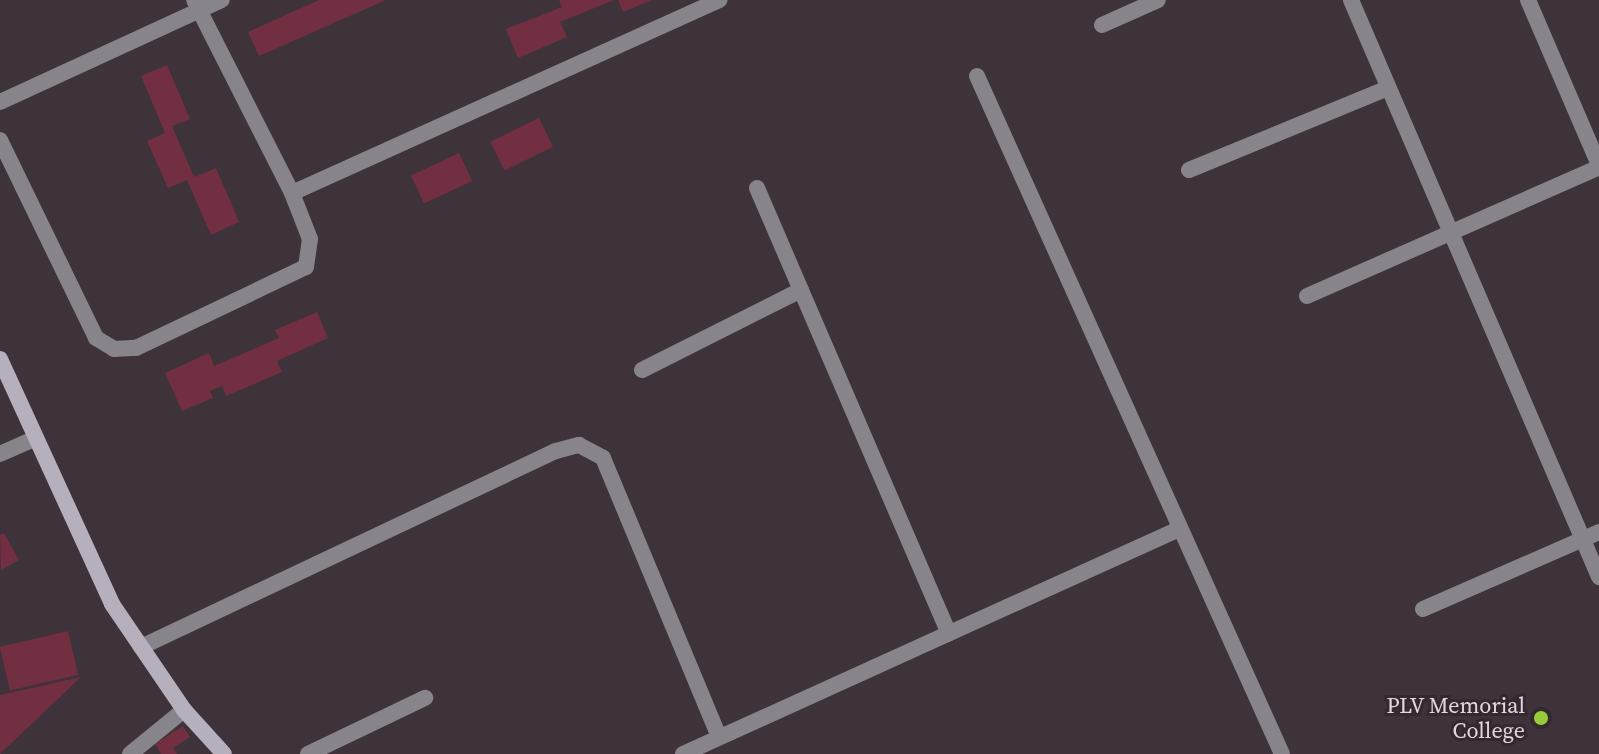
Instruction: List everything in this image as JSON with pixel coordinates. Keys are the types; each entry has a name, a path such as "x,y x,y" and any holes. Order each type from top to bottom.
{"street":[{"path":"0,102 196,6 222,0"},
{"path":"292,193 719,0"},
{"path":"1102,25 1158,0"},
{"path":"1351,0 1451,233 1591,535 1599,577"},
{"path":"1307,296 1599,166 1528,0"},
{"path":"0,140 96,338 114,349 136,348 306,267 310,239 292,193 196,6"},
{"path":"977,76 1282,754"},
{"path":"1189,170 1388,88"},
{"path":"757,188 949,633"},
{"path":"642,370 801,290"},
{"path":"0,359 33,439 112,604 184,710 224,754"},
{"path":"0,454 33,439"},
{"path":"141,647 556,451 579,445 603,458 715,744"},
{"path":"683,754 715,744 1179,529"},
{"path":"1423,609 1591,535"},
{"path":"308,754 425,698"},
{"path":"130,754 184,710"}],"building":[{"path":"319,0 386,0 259,56 248,32"},
{"path":"559,0 614,0 560,22 567,37 518,58 506,29 562,7"},
{"path":"618,0 652,0 623,12"},
{"path":"167,65 190,119 172,126 194,177 216,168 239,222 211,235 187,180 168,188 147,141 165,133 141,76"},
{"path":"539,118 553,147 504,170 490,142"},
{"path":"459,153 472,181 424,203 411,175"},
{"path":"317,312 328,338 277,361 282,372 226,396 222,386 210,391 213,398 182,411 165,373 209,353 214,366 279,338 275,330"},
{"path":"4,533 19,560 1,570 0,535"},
{"path":"68,631 78,675 10,691 0,647"},
{"path":"81,677 0,754 0,695"},
{"path":"183,726 190,737 173,748 177,754 161,754 155,744"}],"place":[{"name":"PLV Memorial College","path":"1541,718"}]}
